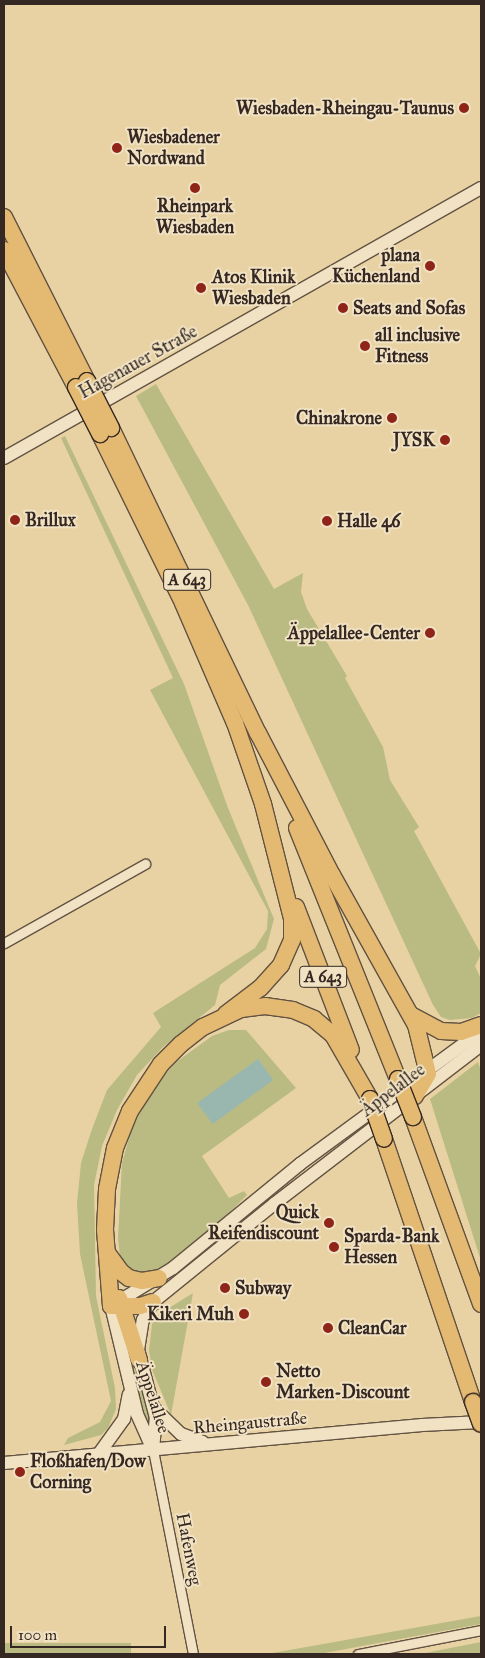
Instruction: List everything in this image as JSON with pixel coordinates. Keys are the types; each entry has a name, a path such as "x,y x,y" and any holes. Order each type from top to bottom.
{"highway":[{"name":"A 643","path":"4,218 105,431 258,733 398,1078 481,1304"},
{"name":"A 643","path":"4,250 82,384"},
{"name":"A 643","path":"105,431 235,723 256,781 276,856 370,1099 481,1423"},
{"path":"258,733 332,875 411,1015 422,1041 428,1068 427,1079 415,1096"},
{"path":"139,1360 117,1304 109,1271 106,1251 109,1174 130,1110 155,1072 181,1044 226,1014 272,977 289,951 292,919 276,856"},
{"path":"226,1014 266,1006 293,1010 314,1019 341,1046 370,1099"},
{"path":"411,1015 446,1032 461,1032 481,1025"},
{"path":"106,1251 117,1268 129,1278 142,1281 159,1278"},
{"path":"117,1304 153,1302"}],"main road":[{"name":"Hagenauer Straße","path":"4,458 481,188"},
{"name":"Äppelallee","path":"153,1450 129,1386 117,1304 159,1278 294,1169 428,1068 481,1031"},
{"name":"Äppelallee","path":"153,1450 157,1435 154,1408 139,1360 140,1330 153,1302 204,1259 481,1045"},
{"path":"98,1455 124,1418 129,1386"},
{"path":"154,1408 185,1437 213,1445"},
{"name":"Rheingaustraße","path":"4,1463 481,1423"}],"street":[{"path":"4,943 145,864"},
{"name":"Hafenweg","path":"153,1450 193,1654"},
{"path":"358,1654 481,1630"}],"green space":[{"path":"156,384 274,589 303,573 301,592 307,609 347,676 345,678 383,747 390,780 419,827 414,831 481,954 475,966 481,979 481,1013 472,1018 450,1020 441,1017 433,1005 248,605 136,396"},
{"path":"65,436 184,684 228,808 274,919 266,949 220,985 215,1005 163,1047 137,1075 117,1110 102,1146 94,1185 96,1296 115,1388 116,1409 108,1428 101,1435 64,1445 68,1438 100,1422 111,1401 80,1254 77,1203 81,1163 92,1129 107,1090 161,1027 153,1013 255,948 267,929 268,911 150,690 173,678 61,438"},
{"path":"229,1030 246,1030 296,1088 202,1156 229,1198 244,1191 247,1195 219,1223 161,1268 149,1274 132,1272 120,1257 118,1238 122,1163 133,1124 158,1082 175,1063 212,1036"},
{"path":"478,1062 481,1071 481,1261 430,1099"},
{"path":"193,1293 171,1415 153,1372 149,1351 152,1324 158,1315"},
{"path":"124,1330 150,1415 153,1427 145,1428"},
{"path":"481,1616 481,1624 319,1654 267,1654"},
{"path":"481,1642 481,1654 420,1654"},
{"path":"4,1643 131,1643 131,1654 4,1654"}],"water":[{"path":"258,1059 273,1080 213,1124 197,1103"}],"place":[{"name":"Wiesbaden-Rheingau-Taunus","path":"464,108"},
{"name":"Wiesbadener Nordwand","path":"117,148"},
{"name":"Rheinpark Wiesbaden","path":"195,188"},
{"name":"plana Küchenland","path":"430,266"},
{"name":"Atos Klinik Wiesbaden","path":"201,288"},
{"name":"Seats and Sofas","path":"343,308"},
{"name":"all inclusive Fitness","path":"365,346"},
{"name":"Chinakrone","path":"392,418"},
{"name":"JYSK","path":"445,440"},
{"name":"Brillux","path":"15,520"},
{"name":"Halle 46","path":"327,521"},
{"name":"Äppelallee-Center","path":"430,633"},
{"name":"Quick Reifendiscount","path":"329,1223"},
{"name":"Sparda-Bank Hessen","path":"334,1247"},
{"name":"Subway","path":"225,1288"},
{"name":"Kikeri Muh","path":"244,1314"},
{"name":"CleanCar","path":"328,1328"},
{"name":"Netto Marken-Discount","path":"266,1382"},
{"name":"Floßhafen/Dow Corning","path":"20,1472"}]}
